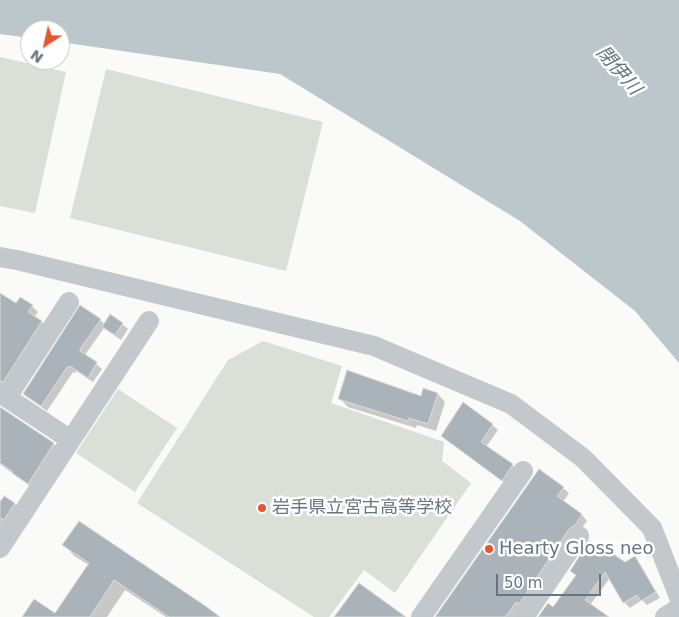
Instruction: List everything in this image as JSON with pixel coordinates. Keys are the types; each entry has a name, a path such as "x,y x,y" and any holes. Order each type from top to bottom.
{"street":[{"path":"0,257 374,346 512,404 583,458 652,528 679,597"},
{"path":"69,302 4,395 71,440"},
{"path":"3,537 71,440 149,321"},
{"path":"421,617 523,471"},
{"path":"524,617 579,536"},
{"path":"665,617 679,608"}],"shaded area":[{"path":"0,57 20,62 20,70 57,70 66,72 35,213 0,206"},
{"path":"106,69 323,122 286,271 70,218"},
{"path":"263,341 342,366 331,403 444,442 442,461 471,483 395,593 364,570 329,617 314,617 137,503 228,360"},
{"path":"118,389 177,428 135,492 76,453"}],"water":[{"name":"閉伊川","path":"0,0 679,0 679,363 635,311 520,221 280,74 70,43 70,20 20,20 20,37 0,34"}],"building":[{"path":"0,293 16,303 20,297 33,305 28,312 42,321 3,382 0,381"},
{"path":"80,305 101,319 80,349 80,351 97,362 88,378 70,366 69,368 67,367 41,406 23,394"},
{"path":"110,314 123,323 115,335 102,327"},
{"path":"347,370 421,396 423,388 438,393 428,424 409,418 408,421 338,399"},
{"path":"463,402 493,424 481,442 513,464 502,481 441,436"},
{"path":"0,407 54,443 28,484 0,463"},
{"path":"539,469 564,487 557,496 582,514 575,525 569,529 519,604 516,602 505,617 435,617"},
{"path":"4,496 15,503 4,520 0,518 0,502"},
{"path":"79,521 220,617 169,617 114,580 90,617 22,617 34,599 55,613 89,563 62,545"},
{"path":"589,541 596,545 597,543 625,562 635,556 656,592 641,601 637,595 623,603 605,572 585,600 609,617 538,617 548,603 553,607 576,575 570,571"},
{"path":"359,583 406,617 334,617"}],"place":[{"name":"岩手県立宮古高等学校","path":"262,508"},
{"name":"Hearty Gloss neo","path":"489,549"}]}
